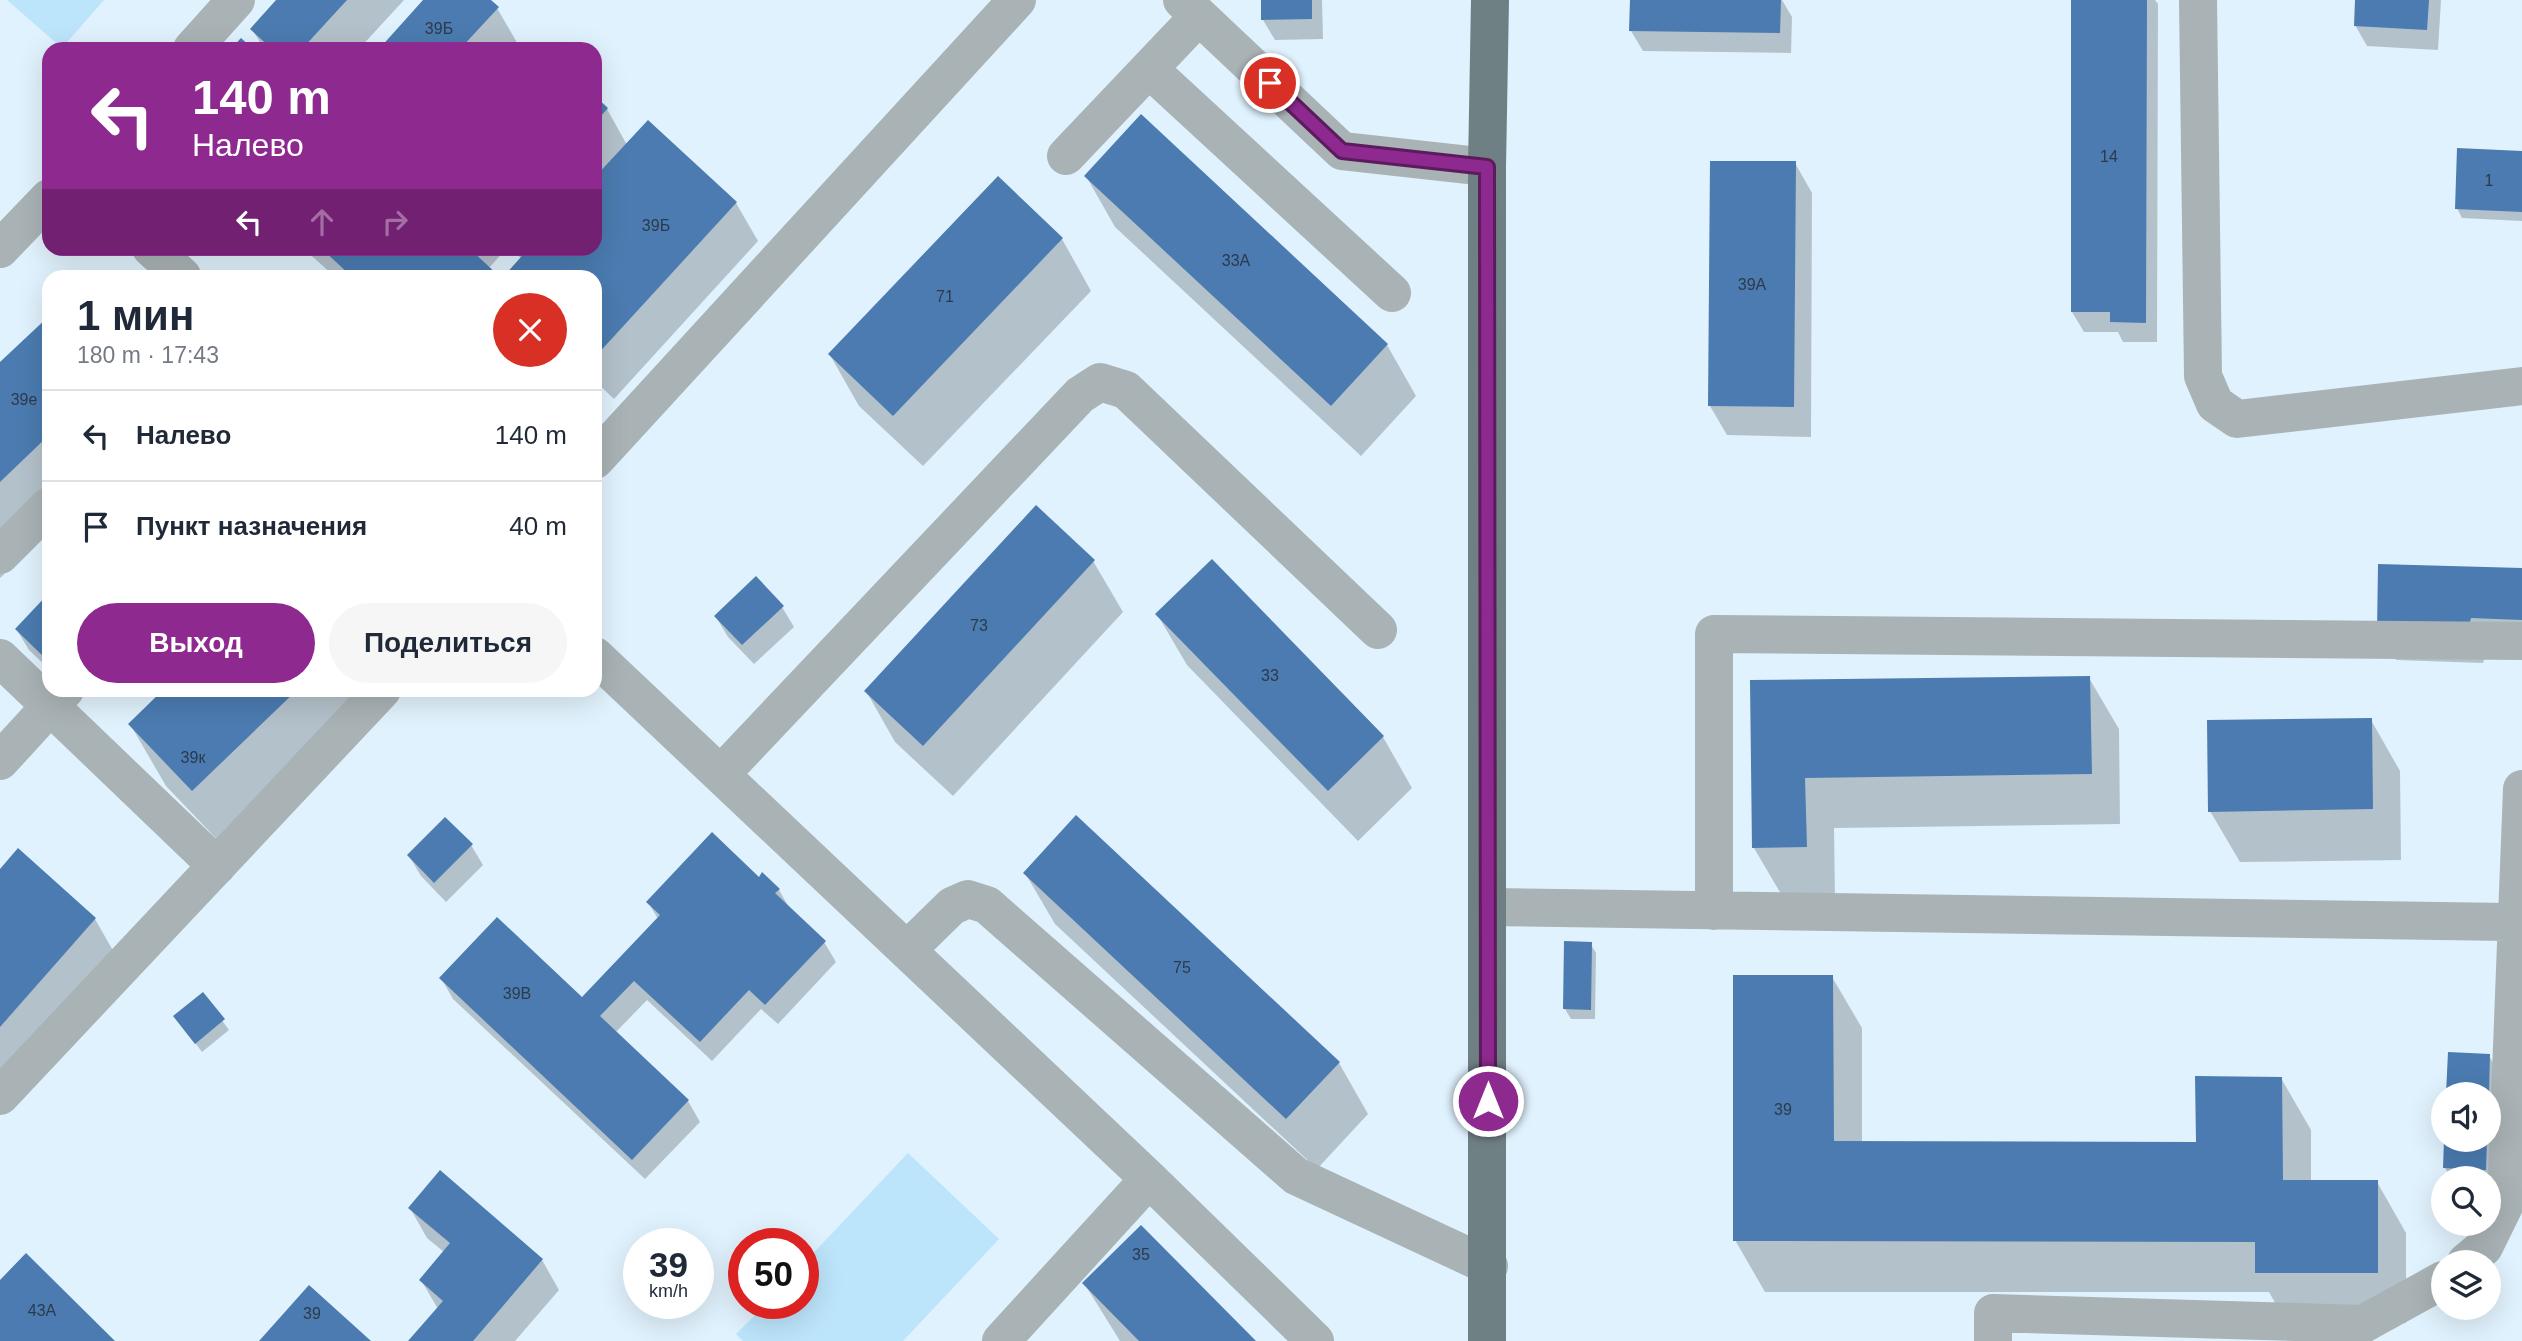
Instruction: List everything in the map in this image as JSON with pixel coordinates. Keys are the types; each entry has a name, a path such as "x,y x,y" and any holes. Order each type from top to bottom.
{"main road":[{"path":"1487,1341 1487,167 1490,0"}],"street":[{"path":"198,42 236,0"},
{"path":"602,452 1017,0"},
{"path":"2198,0 2203,376 2215,404 2237,419 2522,387"},
{"path":"1066,156 1149,69 1190,8 1342,151 1487,167"},
{"path":"1149,69 1392,293"},
{"path":"0,249 42,205"},
{"path":"160,256 175,270"},
{"path":"721,774 1080,395 1100,382 1126,390 1378,629"},
{"path":"0,555 42,513"},
{"path":"1714,911 1714,634 2522,641"},
{"path":"0,658 42,687"},
{"path":"602,663 908,949 1315,1341"},
{"path":"0,1096 375,697"},
{"path":"0,761 58,698 217,866"},
{"path":"2480,1250 2506,1202 2514,1173 2522,789"},
{"path":"908,949 952,905 968,900 987,905 1296,1176 1489,1266"},
{"path":"1488,907 2519,919"},
{"path":"1001,1341 1149,1179"},
{"path":"1993,1341 1993,1314 2363,1324 2431,1287"}],"shaded area":[{"path":"7,0 104,0 67,42 55,42"},
{"path":"908,1153 999,1239 903,1341 743,1341 736,1334 751,1319 819,1319 819,1247"}],"building":[{"path":"276,0 347,0 308,42 264,42 250,29"},
{"path":"423,0 491,0 499,7 466,42 385,42"},
{"path":"1261,0 1312,0 1312,19 1261,20"},
{"path":"1630,0 1781,0 1780,33 1629,31"},
{"path":"2071,0 2147,0 2146,323 2110,322 2110,312 2071,312"},
{"path":"2355,0 2429,0 2427,30 2354,26"},
{"path":"602,102 608,108 602,115"},
{"path":"1141,114 1388,344 1331,406 1084,176"},
{"path":"648,120 737,202 602,349 602,270 509,270 522,256 602,256 602,169"},
{"path":"2457,148 2522,151 2522,212 2455,209"},
{"path":"1710,161 1796,161 1794,407 1708,406"},
{"path":"998,176 1063,238 893,416 828,354"},
{"path":"330,256 478,256 493,270 345,270"},
{"path":"42,323 42,442 0,482 0,362"},
{"path":"1036,505 1095,560 923,746 864,691"},
{"path":"1212,559 1384,736 1328,791 1155,614"},
{"path":"2378,564 2522,568 2522,620 2471,618 2467,634 2377,631"},
{"path":"756,576 784,606 742,645 714,616"},
{"path":"42,600 42,655 15,629"},
{"path":"2090,676 2092,774 1805,778 1807,847 1752,848 1750,680"},
{"path":"156,697 290,697 192,791 128,724"},
{"path":"2372,718 2373,809 2208,812 2207,720"},
{"path":"1076,815 1340,1062 1286,1119 1023,873"},
{"path":"445,817 473,844 434,883 407,855"},
{"path":"712,832 759,877 762,872 780,889 775,893 826,941 765,1005 749,990 700,1042 634,981 600,1016 689,1100 632,1160 439,978 497,917 582,997 660,915 646,902"},
{"path":"18,848 96,918 0,1027 0,869"},
{"path":"1564,941 1592,942 1591,1010 1563,1009"},
{"path":"1733,975 1833,975 1834,1141 2196,1142 2195,1076 2282,1077 2283,1180 2378,1180 2378,1273 2255,1273 2255,1242 1733,1241"},
{"path":"203,992 225,1019 195,1044 173,1016"},
{"path":"2448,1052 2490,1054 2489,1082 2447,1082"},
{"path":"2444,1152 2487,1152 2486,1166 2443,1166"},
{"path":"440,1170 543,1259 473,1341 408,1341 443,1301 419,1280 450,1243 408,1208"},
{"path":"1141,1225 1256,1341 1139,1341 1082,1283"},
{"path":"26,1253 115,1341 0,1341 0,1280"},
{"path":"309,1285 371,1341 259,1341"}],"route":[{"path":"1270,83 1342,151 1487,167 1488,1101"}]}
